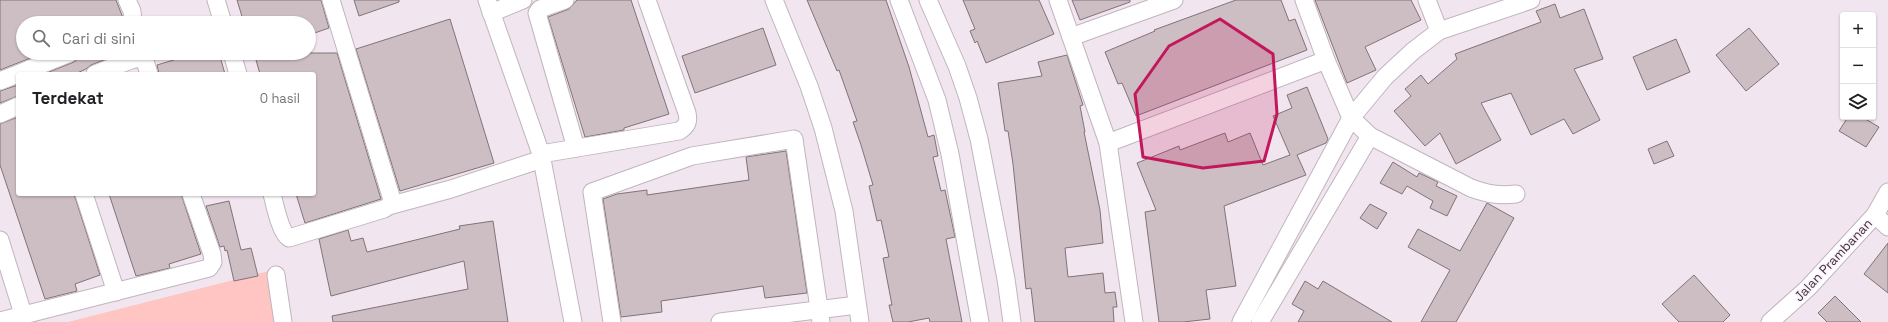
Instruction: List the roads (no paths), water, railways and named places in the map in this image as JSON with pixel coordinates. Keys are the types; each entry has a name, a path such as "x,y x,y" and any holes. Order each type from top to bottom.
{"street":[{"path":"127,0 132,11 132,16"},
{"path":"216,0 221,16"},
{"path":"331,0 392,200 392,205"},
{"path":"524,0 489,6 541,157 573,322"},
{"path":"565,0 540,9 537,13 576,148"},
{"path":"273,196 281,226 286,236 293,238 384,209 392,205 451,189 541,157 576,148 679,131 687,125 687,113 647,0"},
{"path":"720,322 858,314 844,211 823,128 809,86 774,0"},
{"path":"899,0 937,100 950,154 980,322"},
{"path":"928,0 956,66 972,111 1006,279 1012,322"},
{"path":"1058,0 1108,143 1134,322"},
{"path":"1071,37 1174,0"},
{"path":"1304,0 1326,60 1351,118 1370,136 1485,194 1497,196 1516,194"},
{"path":"1427,0 1439,31"},
{"path":"1241,322 1351,118 1385,77 1413,51 1439,31 1531,0"},
{"path":"22,72 52,60"},
{"path":"101,72 131,60"},
{"path":"144,60 149,72"},
{"path":"234,60 237,72"},
{"path":"1108,143 1326,60"},
{"path":"0,81 16,75"},
{"path":"0,114 16,107"},
{"path":"1260,322 1370,136"},
{"path":"612,322 592,192 692,156 794,139 820,316"},
{"name":"Jalan Prambanan","path":"1770,322 1808,288 1875,215 1888,192"},
{"path":"85,196 116,292"},
{"path":"0,321 209,268 212,265 212,254 192,196"},
{"path":"1875,215 1888,227"},
{"path":"0,240 23,314"},
{"path":"276,275 283,322"}]}
